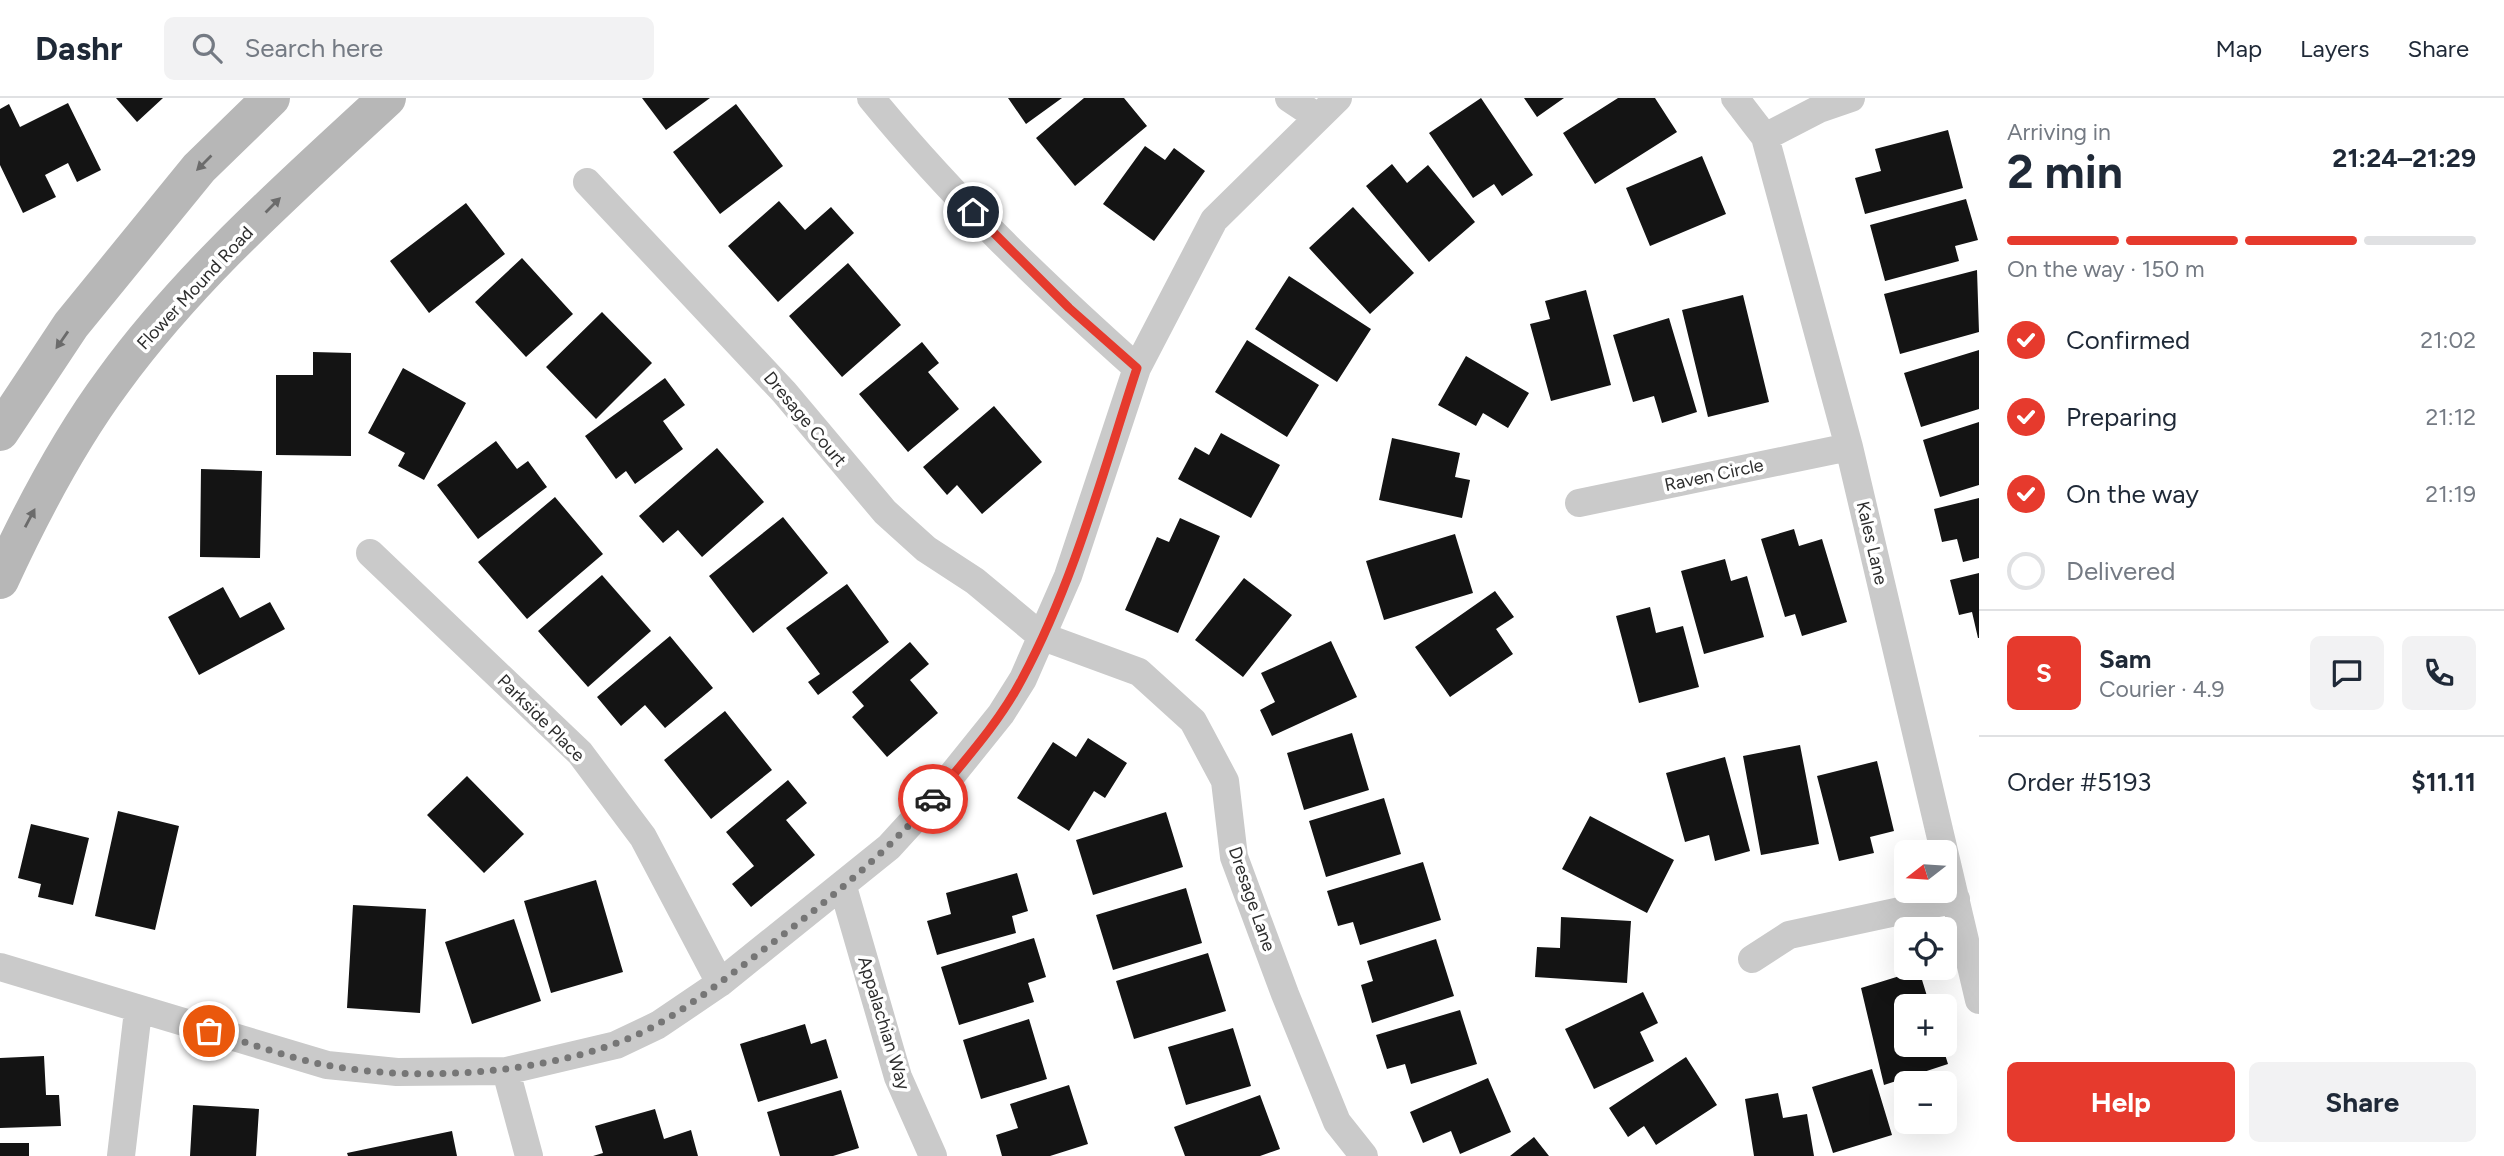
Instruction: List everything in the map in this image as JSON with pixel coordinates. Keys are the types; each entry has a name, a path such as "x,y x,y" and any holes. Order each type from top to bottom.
{"main road":[{"path":"0,432 71,325 190,179 271,98"},
{"name":"Flower Mound Road","path":"0,580 29,518 112,382 177,302 284,194 387,98"}],"street":[{"path":"871,98 973,212 1069,308 1137,368"},
{"path":"1289,98 1316,116"},
{"path":"0,967 138,1011 327,1065 397,1072 506,1071 616,1045 658,1025 720,983 843,887 889,847 1001,714 1023,679 1068,576 1137,368 1214,220 1316,116 1338,98"},
{"name":"Kales Lane","path":"1735,98 1765,137 1849,447 1942,840"},
{"path":"1765,137 1819,109 1851,98"},
{"name":"Dresage Court","path":"587,182 784,392 885,512 926,550 975,581 1041,636"},
{"name":"Raven Circle","path":"1579,503 1849,447"},
{"name":"Parkside Place","path":"370,553 580,753 643,837 720,983"},
{"name":"Dresage Lane","path":"1041,636 1139,672 1193,721 1224,781 1234,857 1285,994 1337,1122 1364,1156"},
{"name":"Appalachian Way","path":"843,887 898,1077 933,1156"},
{"path":"1752,959 1788,935 1937,903"},
{"name":"Kales Lane","path":"1957,903 1979,1000"},
{"path":"121,1156 138,1011"},
{"path":"506,1071 529,1156"}],"building":[{"path":"116,98 163,98 137,122"},
{"path":"642,98 710,98 666,130"},
{"path":"1008,98 1062,98 1026,124"},
{"path":"1084,98 1124,98 1147,126 1075,186 1036,138"},
{"path":"1481,98 1533,175 1502,196 1494,184 1473,198 1429,133"},
{"path":"1524,98 1564,98 1537,117"},
{"path":"1618,98 1655,98 1677,132 1595,184 1563,133"},
{"path":"68,103 101,170 77,182 68,163 45,175 56,197 23,213 0,165 0,109 9,104 20,127"},
{"path":"736,104 783,166 720,214 673,152"},
{"path":"1948,130 1963,188 1865,214 1855,178 1881,171 1875,149"},
{"path":"1145,146 1165,160 1174,148 1205,171 1154,241 1103,204"},
{"path":"1702,156 1726,214 1650,246 1626,188"},
{"path":"1392,164 1407,183 1428,165 1475,222 1429,262 1366,186"},
{"path":"1966,199 1978,240 1955,246 1959,261 1885,281 1870,225"},
{"path":"779,201 805,230 831,207 854,233 778,302 728,246"},
{"path":"466,203 505,254 429,313 390,261"},
{"path":"1353,207 1414,273 1370,314 1309,248"},
{"path":"522,258 573,314 526,357 475,302"},
{"path":"848,263 901,325 842,377 789,316"},
{"path":"1977,270 1979,332 1900,354 1884,294"},
{"path":"1289,276 1371,329 1337,382 1255,329"},
{"path":"1586,290 1611,385 1551,401 1530,324 1550,319 1545,301"},
{"path":"1743,295 1769,402 1708,417 1682,310"},
{"path":"602,312 652,363 596,419 546,367"},
{"path":"1669,318 1697,412 1662,423 1654,396 1633,402 1613,335"},
{"path":"1247,340 1319,385 1287,437 1215,392"},
{"path":"922,342 939,363 928,372 959,409 908,452 859,394"},
{"path":"1979,350 1979,409 1921,427 1904,373"},
{"path":"313,352 351,353 351,456 276,455 276,375 313,375"},
{"path":"1466,356 1529,393 1508,428 1483,413 1476,426 1438,405"},
{"path":"403,368 466,403 424,480 398,466 405,453 368,433"},
{"path":"665,378 685,405 663,421 683,449 635,484 626,471 616,479 585,436"},
{"path":"994,406 1042,462 982,514 957,485 947,495 923,467"},
{"path":"1979,422 1979,485 1940,497 1923,440"},
{"path":"1221,433 1280,465 1251,518 1178,479 1195,447 1209,455"},
{"path":"1392,438 1460,453 1455,477 1470,480 1462,518 1379,500"},
{"path":"496,441 517,469 528,461 547,487 478,539 437,485"},
{"path":"717,448 764,502 702,557 678,530 663,543 639,516"},
{"path":"201,469 262,471 260,558 200,557"},
{"path":"555,497 603,554 527,619 478,562"},
{"path":"1979,498 1979,558 1963,562 1957,539 1942,542 1934,509"},
{"path":"783,517 828,573 753,633 709,576"},
{"path":"1180,518 1220,536 1178,633 1125,610 1157,537 1169,542"},
{"path":"1794,529 1799,546 1822,539 1847,622 1802,636 1795,614 1785,617 1761,539"},
{"path":"1455,534 1473,593 1384,620 1366,561"},
{"path":"1725,559 1731,581 1747,576 1764,637 1704,654 1681,571"},
{"path":"1979,573 1978,638 1972,612 1959,615 1950,580"},
{"path":"602,575 651,631 588,687 538,631"},
{"path":"1244,578 1292,615 1243,677 1195,640"},
{"path":"847,584 889,642 818,695 808,682 820,674 786,628"},
{"path":"223,587 240,618 270,602 285,629 199,675 168,617"},
{"path":"1495,591 1514,617 1496,629 1513,654 1450,697 1415,647"},
{"path":"1650,607 1656,633 1683,626 1699,687 1639,703 1616,616"},
{"path":"670,636 713,688 665,728 645,705 621,726 597,697"},
{"path":"1331,641 1357,697 1272,736 1260,710 1275,702 1261,673"},
{"path":"910,642 929,664 910,680 938,713 887,757 852,717 864,706 852,692"},
{"path":"725,711 772,770 711,819 664,760"},
{"path":"1352,733 1369,790 1304,810 1287,753"},
{"path":"1088,738 1127,763 1105,798 1094,791 1069,831 1017,798 1053,742 1076,757"},
{"path":"1800,745 1819,844 1761,855 1743,756"},
{"path":"1725,757 1750,851 1715,861 1709,835 1685,842 1666,773"},
{"path":"1877,761 1894,831 1870,837 1874,853 1839,861 1817,776"},
{"path":"467,776 524,834 484,873 427,815"},
{"path":"788,780 807,803 786,820 815,855 751,907 732,884 754,866 726,832"},
{"path":"1384,798 1401,854 1326,877 1309,821"},
{"path":"118,811 179,826 155,930 95,916"},
{"path":"1166,812 1183,867 1093,895 1076,840"},
{"path":"1590,816 1674,860 1647,913 1562,869"},
{"path":"31,824 89,838 73,905 38,897 41,884 18,878"},
{"path":"1423,862 1441,920 1360,945 1353,922 1338,926 1327,891"},
{"path":"1017,873 1028,911 1012,916 1016,933 937,955 927,921 951,914 946,893"},
{"path":"596,880 623,972 551,993 524,901"},
{"path":"1186,888 1202,943 1113,970 1096,915"},
{"path":"353,905 426,909 420,1013 347,1008"},
{"path":"1561,917 1631,921 1627,983 1535,977 1537,947 1560,948"},
{"path":"514,919 541,1001 472,1024 445,942"},
{"path":"1034,938 1046,977 1028,983 1034,1002 959,1025 941,967"},
{"path":"1436,939 1454,996 1372,1023 1361,985 1373,981 1367,961"},
{"path":"1208,953 1226,1011 1134,1039 1116,981"},
{"path":"1894,978 1894,980 1922,980 1926,994 1894,994 1894,1057 1946,1057 1948,1064 1927,1071 1894,1071 1894,1082 1884,1085 1861,988"},
{"path":"1643,992 1658,1023 1640,1032 1654,1061 1594,1089 1565,1029"},
{"path":"1460,1010 1477,1064 1411,1084 1405,1064 1387,1069 1376,1035"},
{"path":"1029,1019 1047,1079 981,1099 963,1040"},
{"path":"805,1024 811,1044 826,1039 838,1078 758,1102 740,1044"},
{"path":"1233,1028 1251,1086 1186,1105 1168,1047"},
{"path":"44,1056 46,1095 59,1095 61,1126 0,1128 0,1058"},
{"path":"1686,1057 1717,1105 1656,1145 1644,1126 1628,1137 1609,1108"},
{"path":"1872,1069 1892,1135 1833,1153 1812,1087"},
{"path":"1488,1078 1511,1132 1460,1154 1451,1131 1423,1143 1410,1112"},
{"path":"1069,1085 1088,1144 1050,1156 1002,1156 996,1135 1018,1128 1010,1104"},
{"path":"841,1090 859,1148 833,1156 780,1156 767,1112"},
{"path":"1778,1093 1783,1118 1807,1114 1814,1156 1754,1156 1745,1099"},
{"path":"1260,1095 1280,1149 1260,1156 1185,1156 1174,1127"},
{"path":"193,1105 259,1109 256,1156 190,1156"},
{"path":"655,1109 664,1139 691,1130 698,1156 593,1156 603,1153 595,1126"},
{"path":"452,1131 457,1156 348,1156 347,1153"},
{"path":"1534,1137 1549,1156 1510,1156"},
{"path":"0,1143 29,1143 29,1156 0,1156"}],"way so far":[{"path":"209,1031 327,1065 397,1072 506,1071 616,1045 658,1025 720,983 795,925 889,847 933,799"}],"route":[{"path":"933,799 1001,714 1023,679 1068,576 1137,368 1069,308 973,212"}]}
